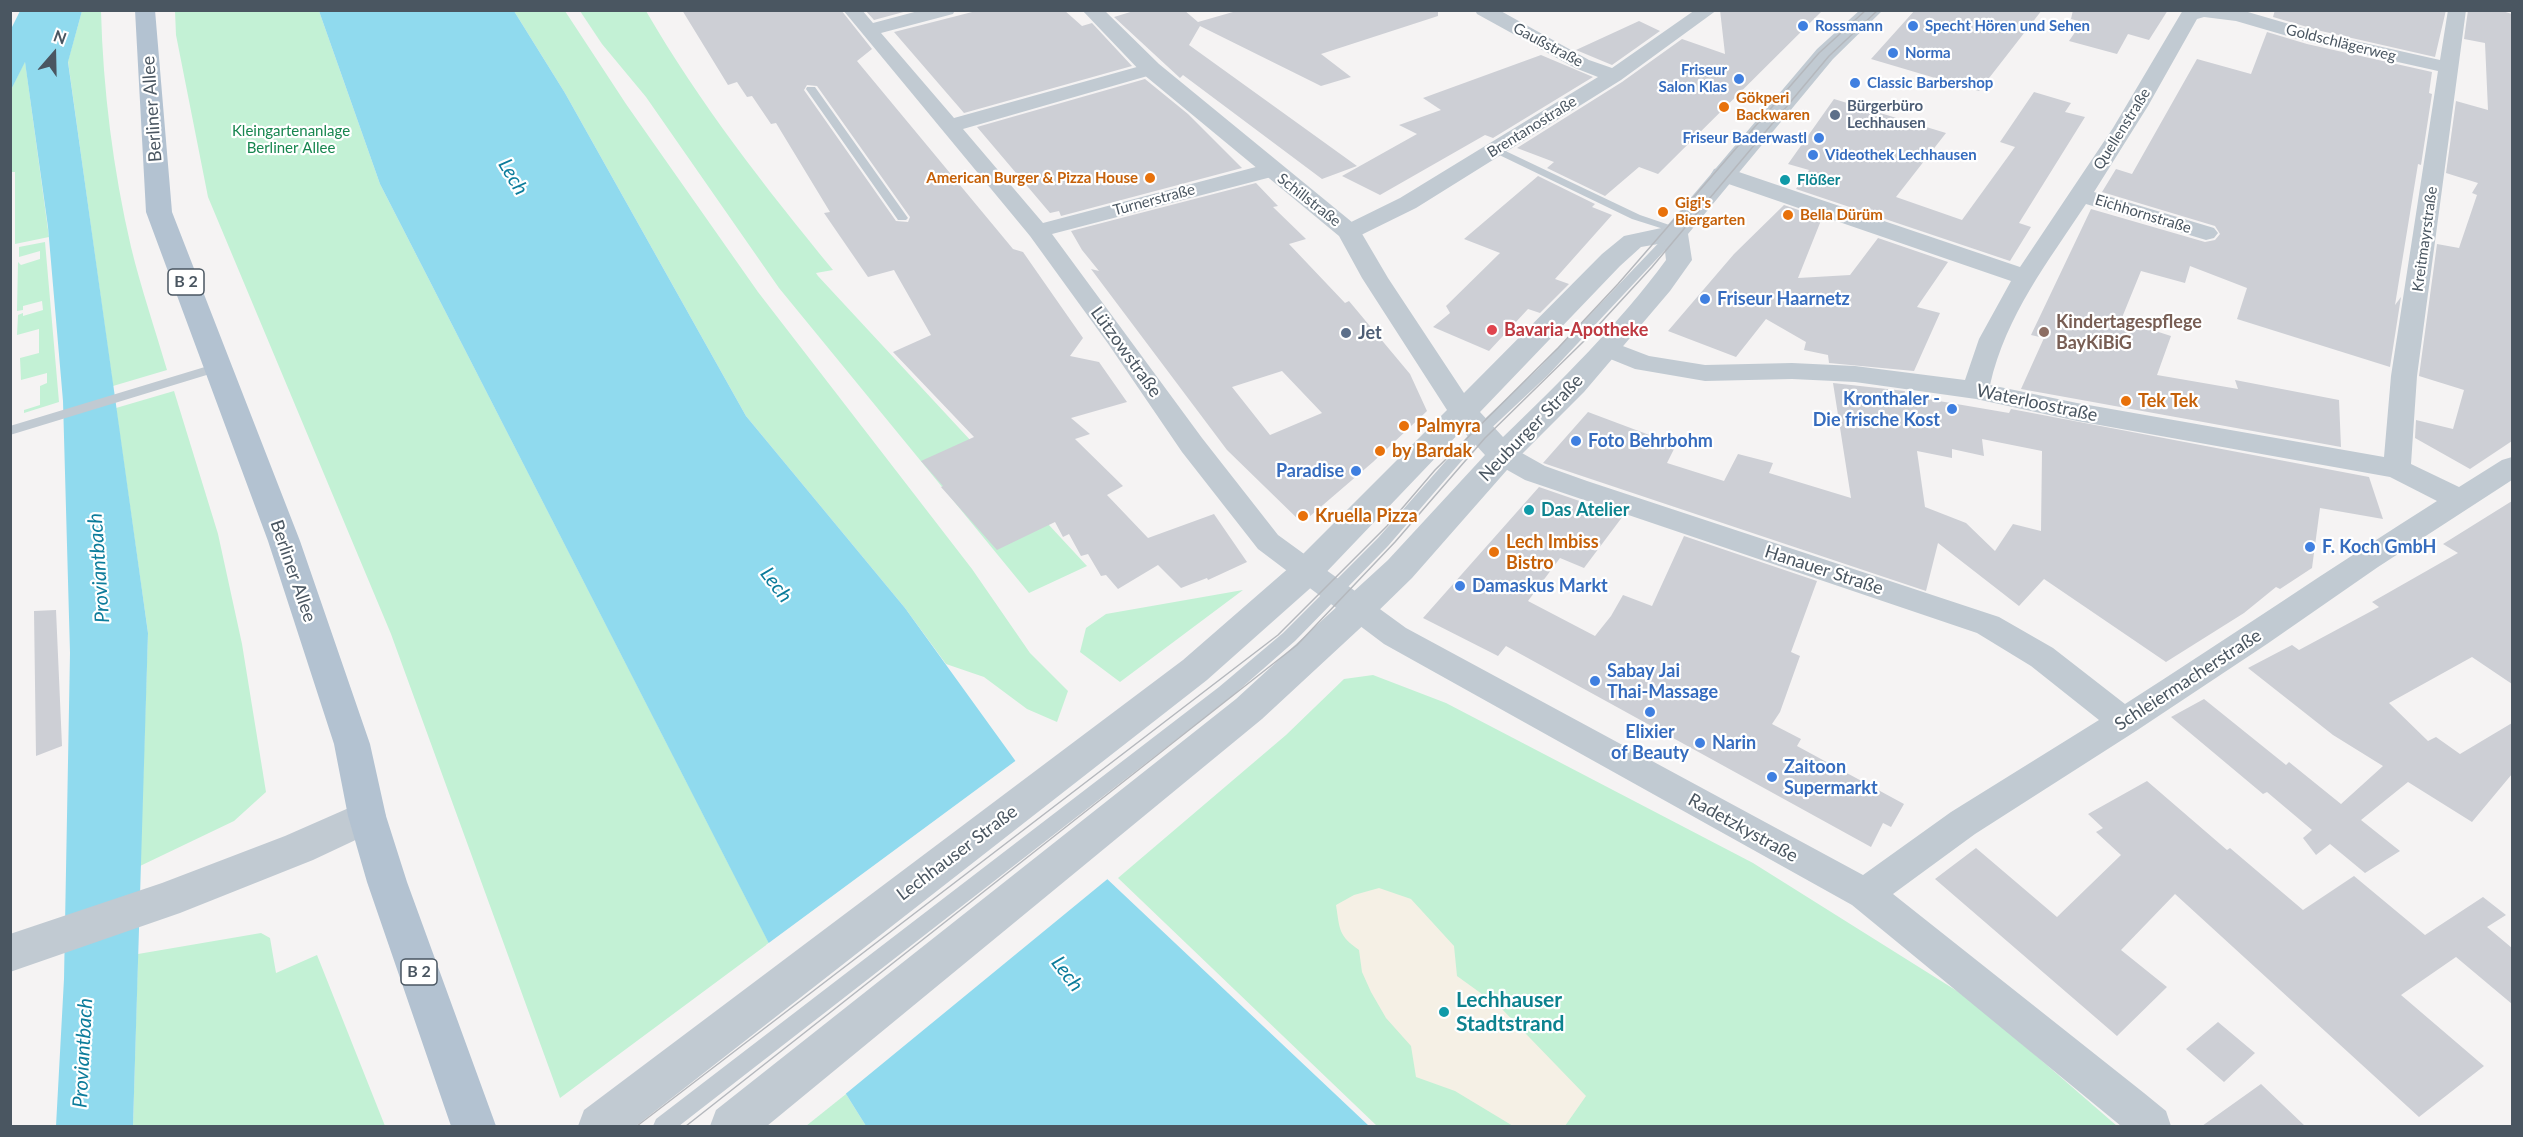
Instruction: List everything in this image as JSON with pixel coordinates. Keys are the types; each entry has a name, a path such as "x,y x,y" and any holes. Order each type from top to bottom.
{"main road":[{"name":"Berliner Allee","path":"145,10 159,212 284,541 341,710 356,761 367,816 387,882 474,1126"}],"street":[{"name":"Lützowstraße","path":"852,10 1038,231 1118,339 1192,445 1268,542 1333,591"},
{"path":"868,30 946,10"},
{"name":"Schillstraße","path":"1092,10 1151,69 1270,170 1349,232 1443,385 1471,422 1503,455"},
{"name":"Gaußstraße","path":"1484,10 1582,64 1614,76"},
{"name":"Brentanostraße","path":"1349,232 1395,211 1614,76 1708,10"},
{"path":"1333,591 1579,291 1633,241 1677,232 1722,174 1825,54 1873,10"},
{"name":"Kreitmayrstraße","path":"2397,469 2404,376 2457,10"},
{"name":"Quellenstraße","path":"1976,390 1980,366 2001,320 2148,88 2190,14 2211,12 2233,15"},
{"name":"Goldschlägerweg","path":"2233,15 2314,37 2450,68"},
{"path":"950,126 1151,69"},
{"name":"Turnerstraße","path":"1038,231 1270,170"},
{"path":"1722,174 2026,278"},
{"name":"Eichhornstraße","path":"2081,195 2206,233"},
{"name":"Neuburger Straße","path":"1333,591 1400,569 1503,455 1574,386 1661,285 1679,260 1677,232"},
{"name":"Waterloostraße","path":"1606,348 1644,363 1705,373 1792,371 1855,374 1976,390 2077,412 2397,469 2460,500"},
{"name":"Hanauer Straße","path":"1503,455 1535,473 1577,488 1989,625 2020,640 2051,662 2124,722"},
{"name":"Schleiermacherstraße","path":"1865,894 1962,823 2256,636 2367,559 2460,500 2509,474"},
{"name":"Lechhauser Straße","path":"732,1126 1333,591"},
{"name":"Lechhauser Straße","path":"600,1126 1223,690 1333,591"},
{"name":"Radetzkystraße","path":"1333,591 1395,636 1865,894 2151,1126"},
{"path":"10,953 166,900 299,848 367,816"}],"lane":[{"path":"811,89 902,218"},
{"path":"1495,149 1636,216 1677,232"},
{"path":"10,431 52,420 218,366"},
{"path":"663,1126 1223,690"}],"green space":[{"path":"82,11 101,11 107,100 119,189 135,262 167,370 113,386 68,61"},
{"name":"Kleingartenanlage Berliner Allee","path":"175,11 319,11 380,184 769,943 560,1098 391,634 208,197 176,35"},
{"path":"514,11 565,11 626,104 758,292 972,569 1030,653 1068,691 1057,722 1027,709 984,677 946,664 905,608 746,416 565,93"},
{"path":"580,11 646,11 688,79 734,144 833,270 816,273 818,276 1087,566 1029,593 779,288 646,97 602,44"},
{"path":"25,61 49,237 15,244 15,172 11,172 11,90"},
{"path":"45,242 59,402 24,413 24,410 40,405 40,386 47,383 47,373 21,380 20,358 39,353 39,329 17,335 18,315 23,313 23,316 43,310 42,301 23,306 23,310 17,311 18,262 21,265 40,259 40,251 19,257 19,247"},
{"path":"174,391 218,534 242,644 266,792 234,821 140,866 148,633 116,408"},
{"path":"1243,590 1120,682 1080,652 1086,628 1106,614"},
{"path":"1373,675 1446,703 1753,863 1973,1001 2117,1126 1377,1126 1118,878 1286,735 1344,679"},
{"path":"261,933 270,938 276,973 317,955 385,1126 133,1126 138,954"},
{"path":"846,1094 866,1126 806,1126"}],"sand":[{"name":"Lechhauser Stadtstrand","path":"1379,888 1411,899 1454,946 1457,976 1500,1007 1586,1096 1565,1126 1513,1126 1455,1091 1416,1077 1411,1046 1386,1018 1362,972 1359,950 1344,936 1338,920 1336,905 1354,895"}],"water":[{"name":"Proviantbach","path":"20,11 82,11 68,62 148,633 133,1126 56,1126 64,979 70,653 63,401 48,227 25,62 11,90 11,29"},
{"name":"Lech","path":"319,11 514,11 565,93 746,416 905,608 1087,860 1369,1126 866,1126 846,1094 380,184"}],"pier":[{"path":"1018,759 1090,858 1110,877 843,1096 766,945"}],"building":[{"path":"682,10 841,10 872,49 857,61 1013,249 1023,252 1083,338 1070,356 1099,362 1127,402 1071,418 1090,434 1075,439 1123,486 1107,495 1148,538 1214,514 1247,562 1208,580 1207,578 1181,588 1158,565 1118,589 1106,575 1101,576 1088,554 1081,556 1069,534 1063,537 1055,522 997,550 921,461 974,437 893,352 931,335 894,270 868,277 824,213 830,212 776,123 771,124 752,96 747,97 737,82 728,85","holes":["807,85 817,86 910,217 908,222 896,221 804,90"]},
{"path":"865,10 911,10 874,20"},
{"path":"980,10 1064,10 1082,26 1092,23 1132,66 964,113 894,32"},
{"path":"1137,10 1184,10 1198,22 1240,10 1438,10 1438,16 1321,54 1351,77 1321,86 1200,26 1189,45 1357,166 1322,179 1183,75 1180,78 1114,17"},
{"path":"1720,10 1823,10 1658,174 1639,167 1605,196 1547,168 1554,162 1517,148 1622,82 1682,39 1725,54"},
{"path":"1915,10 2042,10 1979,91 1871,59"},
{"path":"2073,10 2168,10 2149,40 2128,34 2117,54 2069,41 2082,22 2071,19"},
{"path":"2275,10 2446,10 2435,57 2321,31 2273,17"},
{"path":"2468,10 2499,10 2512,14 2512,441 2470,469 2415,438 2416,420 2453,429 2464,390 2419,376 2437,244 2459,248 2477,195 2472,193 2478,183 2446,173 2456,101 2488,110 2485,43 2464,39"},
{"path":"1639,21 1660,31 1612,65 1576,50"},
{"path":"2267,32 2307,44 2432,72 2429,93 2432,94 2421,165 2418,164 2395,305 2401,297 2390,367 2237,319 2247,288 2190,266 2185,283 2141,271 2121,320 2171,336 2157,375 2238,389 2235,380 2339,400 2341,447 2021,389 2044,338 2031,335 2091,209 2205,242 2215,240 2220,234 2215,226 2102,192 2116,169 2132,174 2197,59 2251,74"},
{"path":"1541,55 1593,77 1493,138 1485,135 1380,195 1342,176 1417,134 1399,125 1441,110 1423,98"},
{"path":"1145,79 1188,114 1242,168 1061,216 1059,211 1050,213 977,127"},
{"path":"2034,92 2071,103 2065,112 2085,117 2019,223 2031,227 2010,261 1796,189 1809,170 1788,164 1834,99 1946,133 1896,197 1962,220 2015,147 2000,142"},
{"path":"1538,176 1595,204 1592,207 1612,215 1555,279 1569,284 1540,313 1528,309 1489,351 1433,327 1450,313 1446,306 1500,253 1464,239"},
{"path":"1256,183 1278,206 1273,207 1306,239 1289,244 1345,303 1349,301 1410,374 1427,411 1373,462 1302,523 1227,450 1091,269 1099,271 1082,250 1071,231","holes":["1282,371 1322,413 1270,435 1232,387"]},
{"path":"1784,205 1822,218 1798,278 1850,275 1878,238 1948,262 1917,307 1940,313 1914,371 1829,363 1828,355 1804,350 1806,342 1766,319 1736,357 1668,331 1734,254"},
{"path":"1833,383 1905,391 1904,395 2009,413 2011,409 2369,477 2383,519 2320,508 2312,568 2280,589 2276,587 2244,613 2166,662 2044,579 2019,606 1938,543 1926,591 1543,463 1588,412 1676,445 1667,463 1724,481 1738,454 1773,463 1769,473 1851,498","holes":["1982,439 2042,451 2041,531 2013,524 1995,551 1966,523 1925,507 1917,451 1952,458 1952,449 1984,456"]},
{"path":"1539,487 1623,516 1584,568 1560,558 1528,601 1595,636 1611,616 1623,595 1652,606 1684,536 1817,581 1791,652 1800,656 1780,712 1772,724 1801,739 1797,746 1904,804 1891,827 1883,823 1871,847 1506,646 1498,656 1423,618"},
{"path":"2512,501 2512,684 2472,657 2389,703 2428,741 2436,737 2460,754 2512,723 2512,774 2472,822 2408,782 2361,820 2400,851 2365,873 2330,844 2316,855 2303,838 2312,830 2267,792 2263,794 2171,717 2204,699 2286,765 2289,762 2341,804 2383,766 2333,735 2248,668 2292,645 2299,650 2379,607 2372,602 2458,553 2443,544"},
{"path":"56,610 62,746 36,756 34,611"},
{"path":"2147,781 2227,850 2230,848 2303,910 2354,876 2425,935 2483,897 2506,915 2487,927 2512,948 2512,1004 2456,957 2401,995 2484,1066 2419,1117 2175,894 2121,950 2167,987 2117,1036 1935,879 1976,848 2057,917 2121,855 2096,832 2103,828 2088,814"},
{"path":"2218,1022 2255,1053 2224,1082 2186,1049"},
{"path":"2261,1084 2305,1126 2202,1126"}],"tram line":[{"path":"637,1126 1278,635 1387,526 1435,470 1558,348 1618,284 1819,53 1866,10"},
{"path":"686,1126 1297,645 1395,542 1485,438 1583,342 1652,267 1829,56 1878,10"}],"place":[{"name":"Rossmann","path":"1803,26"},
{"name":"Specht Hören und Sehen","path":"1913,26"},
{"name":"Norma","path":"1893,53"},
{"name":"Friseur Salon Klas","path":"1739,79"},
{"name":"Classic Barbershop","path":"1855,83"},
{"name":"Gökperi Backwaren","path":"1724,107"},
{"name":"Bürgerbüro Lechhausen","path":"1835,115"},
{"name":"Friseur Baderwastl","path":"1819,138"},
{"name":"Videothek Lechhausen","path":"1813,155"},
{"name":"American Burger & Pizza House","path":"1150,178"},
{"name":"Flößer","path":"1785,180"},
{"name":"Gigi's Biergarten","path":"1663,212"},
{"name":"Bella Dürüm","path":"1788,215"},
{"name":"Friseur Haarnetz","path":"1705,299"},
{"name":"Bavaria-Apotheke","path":"1492,330"},
{"name":"Kindertagespflege BayKiBiG","path":"2044,332"},
{"name":"Jet","path":"1346,333"},
{"name":"Tek Tek","path":"2126,401"},
{"name":"Kronthaler - Die frische Kost","path":"1952,409"},
{"name":"Palmyra","path":"1404,426"},
{"name":"Foto Behrbohm","path":"1576,441"},
{"name":"by Bardak","path":"1380,451"},
{"name":"Paradise","path":"1356,471"},
{"name":"Das Atelier","path":"1529,510"},
{"name":"Kruella Pizza","path":"1303,516"},
{"name":"F. Koch GmbH","path":"2310,547"},
{"name":"Lech Imbiss Bistro","path":"1494,552"},
{"name":"Damaskus Markt","path":"1460,586"},
{"name":"Sabay Jai Thai-Massage","path":"1595,681"},
{"name":"Elixier of Beauty","path":"1650,712"},
{"name":"Narin","path":"1700,743"},
{"name":"Zaitoon Supermarkt","path":"1772,777"},
{"name":"Lechhauser Stadtstrand","path":"1444,1012"}]}
